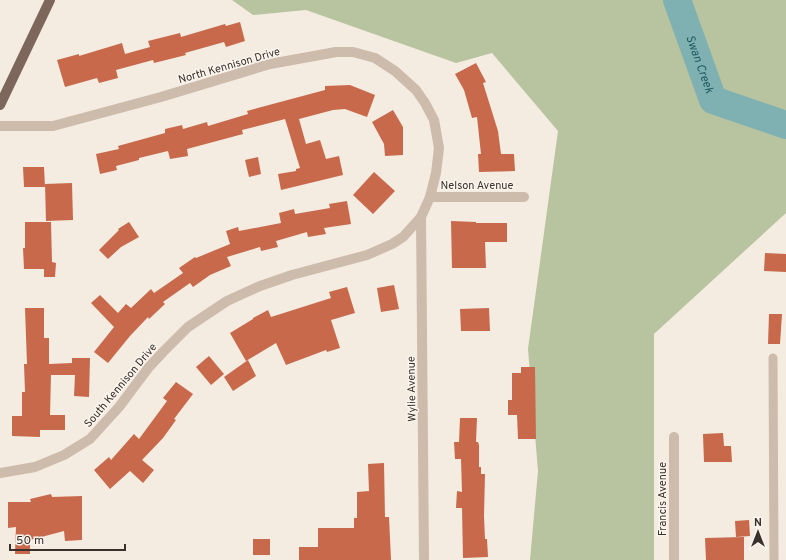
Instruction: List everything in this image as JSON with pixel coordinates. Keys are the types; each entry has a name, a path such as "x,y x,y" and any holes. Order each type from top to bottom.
{"main road":[{"path":"0,105 50,0"}],"street":[{"name":"North Kennison Drive","path":"0,126 53,126 161,97 270,64 336,52 353,52 375,58 396,71 416,90 434,120 439,148 436,173 430,197 421,217"},
{"name":"Nelson Avenue","path":"430,197 524,197"},
{"name":"South Kennison Drive","path":"0,473 35,467 64,455 90,439 119,407 148,367 188,327 227,301 260,286 292,275 367,255 380,250 403,237 421,217"},
{"name":"Wylie Avenue","path":"421,217 424,560"},
{"name":"Francis Avenue","path":"674,438 674,560"}],"lane":[{"path":"773,358 774,560"}],"green space":[{"path":"232,0 786,0 786,213 654,334 654,560 530,560 538,471 528,349 558,131 492,53 456,63 306,10 253,15"}],"building":[{"path":"240,22 245,41 226,47 224,42 185,53 186,55 154,63 153,60 116,70 118,78 99,83 97,78 65,87 57,60 79,54 79,56 122,43 125,54 150,47 148,41 180,33 181,37 225,24 226,26"},
{"path":"476,63 486,82 483,83 498,131 501,154 514,154 515,171 479,172 478,154 481,154 477,117 472,118 464,90 455,74"},
{"path":"350,85 375,95 367,117 345,109 333,110 299,119 306,144 320,140 326,159 339,156 343,175 281,190 278,174 296,171 296,169 300,168 285,119 242,130 243,134 187,149 188,156 170,159 168,151 139,158 139,160 116,166 117,170 100,174 96,154 119,149 118,146 165,133 165,129 182,125 183,129 207,122 208,126 248,114 247,111 325,90 325,86"},
{"path":"393,110 403,127 403,155 385,156 384,144 372,122"},
{"path":"258,157 261,174 249,177 245,160"},
{"path":"23,167 44,167 45,187 24,187"},
{"path":"374,172 395,191 373,214 353,195"},
{"path":"72,183 73,220 46,221 45,184"},
{"path":"347,201 351,224 324,228 326,234 308,237 307,232 276,241 278,247 261,251 260,247 227,257 231,266 210,275 193,287 190,283 163,302 165,304 149,319 148,317 108,363 94,352 114,327 91,303 100,295 118,313 126,304 131,308 151,289 154,293 183,273 179,268 195,257 196,258 230,244 226,231 238,227 239,231 281,223 279,213 294,209 295,214 330,208 329,204"},
{"path":"451,221 507,223 507,242 485,242 486,268 452,268"},
{"path":"25,222 51,222 52,262 56,263 55,277 44,277 44,269 24,269 23,248 25,248"},
{"path":"129,222 139,237 121,247 108,259 99,250 119,230 118,229"},
{"path":"765,253 786,254 786,272 764,271"},
{"path":"394,285 399,309 381,312 377,288"},
{"path":"347,287 355,313 331,320 340,348 327,352 326,350 286,365 276,343 246,361 230,333 268,310 271,317 331,298 329,292"},
{"path":"25,308 44,308 44,338 49,338 49,364 72,363 72,358 90,358 89,397 74,396 75,375 51,375 50,415 65,415 65,430 40,430 40,437 12,436 12,416 22,416 22,392 25,392 24,364 27,364"},
{"path":"489,308 490,331 461,331 460,309"},
{"path":"769,314 782,314 780,344 768,344"},
{"path":"209,356 224,374 211,385 196,367"},
{"path":"248,360 256,376 233,391 224,377"},
{"path":"521,367 535,367 536,439 518,439 517,415 508,415 508,400 512,400 512,373 521,373"},
{"path":"176,382 193,394 174,419 176,420 163,438 142,460 154,470 143,483 130,471 110,489 94,470 109,457 111,460 134,434 139,439 167,401 163,398"},
{"path":"460,418 477,418 476,442 478,442 479,445 479,467 481,467 481,474 485,474 484,516 485,539 487,539 488,557 463,558 462,508 456,508 457,491 462,492 461,459 455,459 454,442 459,442"},
{"path":"723,433 724,446 731,446 732,462 704,462 703,434"},
{"path":"384,463 385,517 389,517 391,560 299,560 299,547 318,547 318,528 354,528 354,518 357,518 357,492 369,491 368,464"},
{"path":"51,494 52,497 82,496 82,540 65,541 64,531 30,540 30,554 15,554 16,527 8,528 8,502 31,502 30,499"},
{"path":"749,520 750,536 736,537 735,521"},
{"path":"744,537 744,560 706,560 705,538"},
{"path":"253,539 270,539 270,555 253,555"}],"waterway":[{"name":"Swan Creek","path":"677,0 713,100 786,125"}]}
